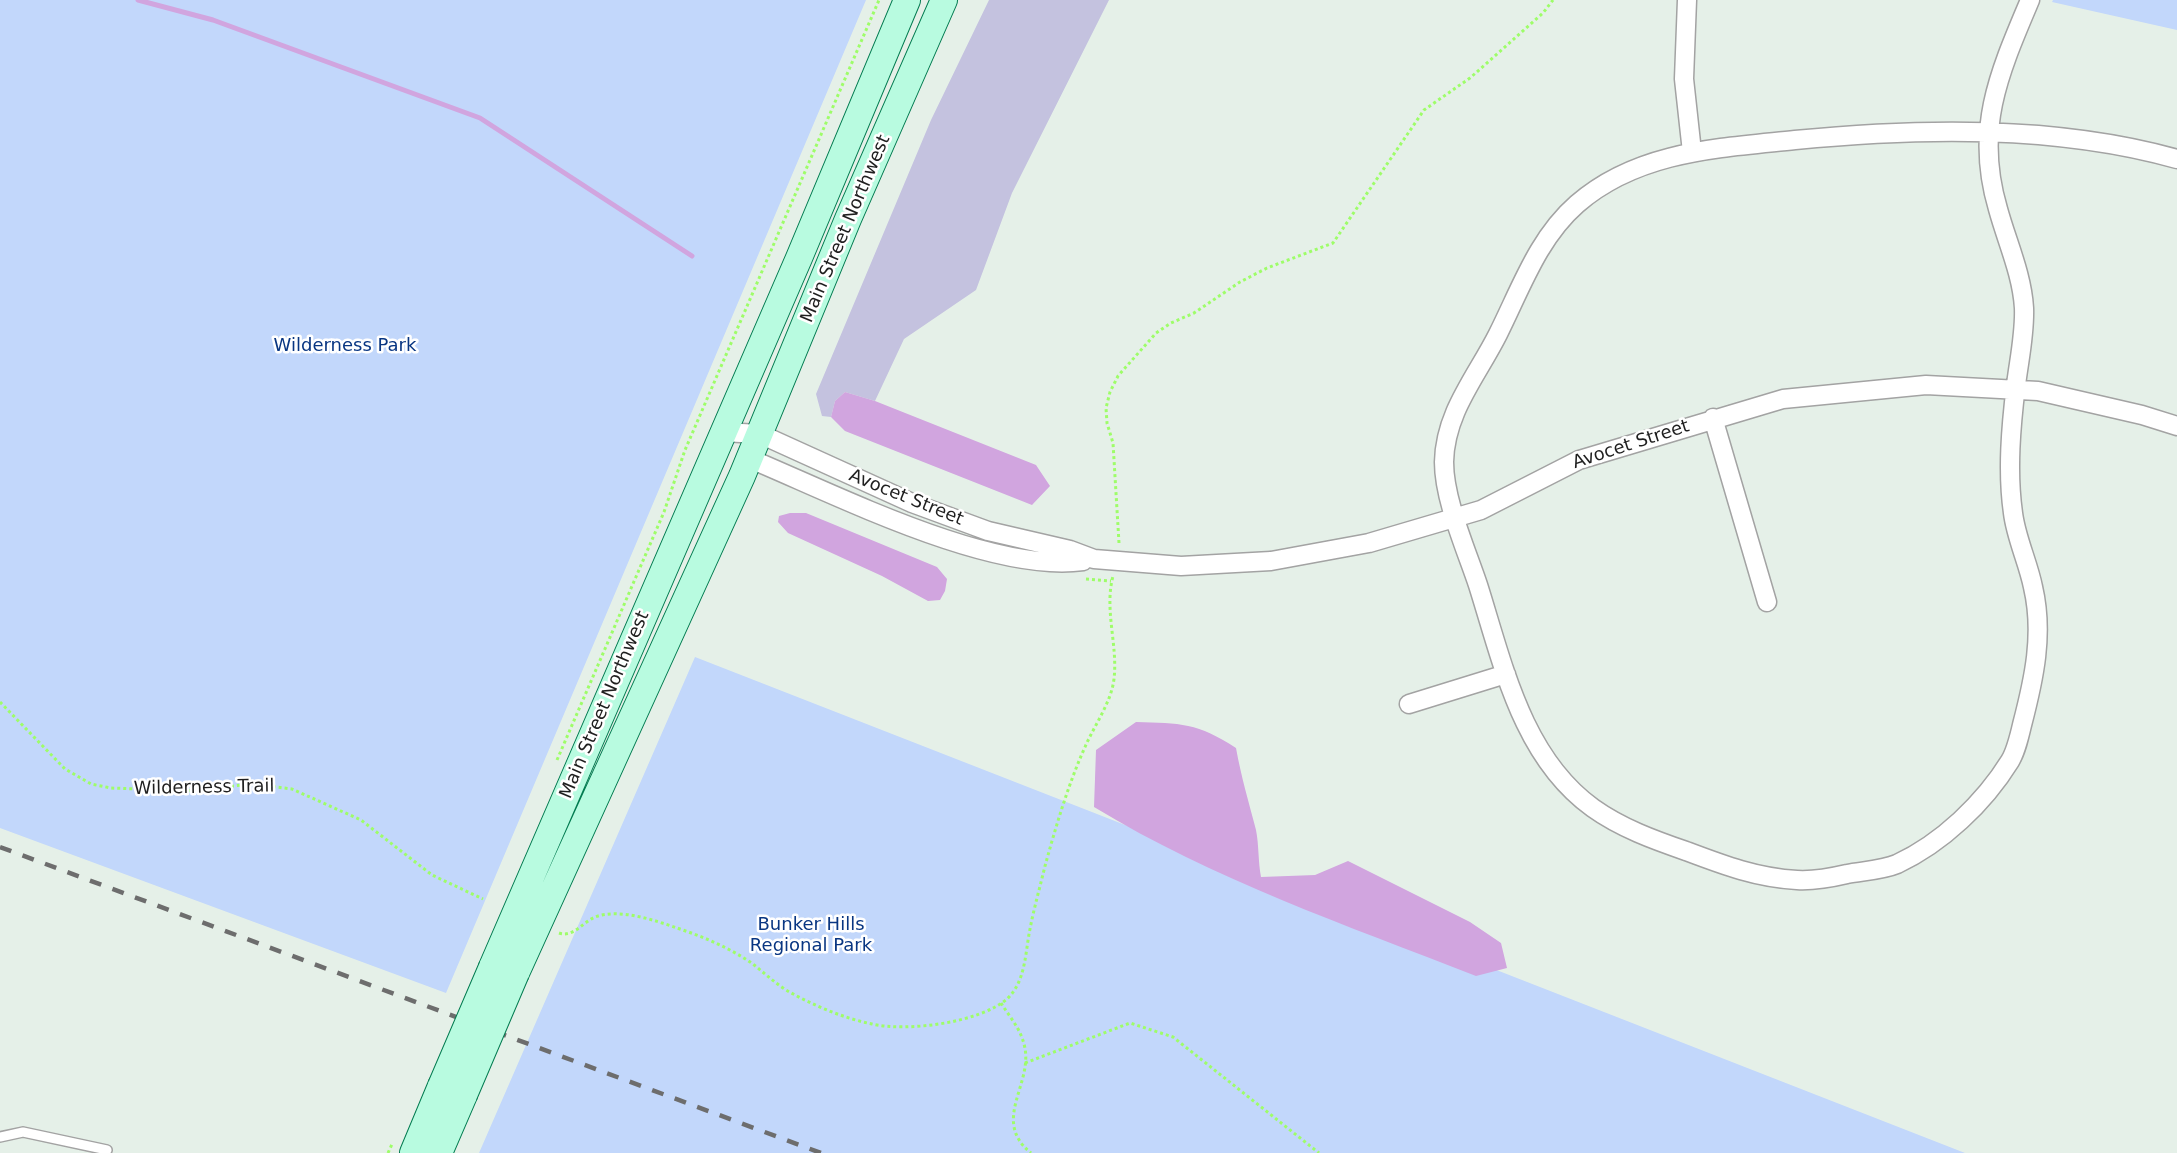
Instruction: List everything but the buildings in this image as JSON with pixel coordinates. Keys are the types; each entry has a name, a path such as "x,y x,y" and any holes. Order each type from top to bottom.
{"main road":[{"name":"Main Street Northwest","path":"413,1153 453,1090 722,432 799,258 907,0"},
{"name":"Main Street Northwest","path":"504,970 752,442 944,0"},
{"name":"Main Street Northwest","path":"752,442 748,407 799,290 799,258"},
{"name":"Main Street Northwest","path":"439,1153 453,1090"}],"street":[{"path":"1687,0 1684,79 1692,152"},
{"path":"2030,0 2003,63 1990,113 1988,132 1987,161 1997,206 2015,258 2024,308 2010,458 2013,511 2020,548 2032,580 2039,616 2036,674 2014,756 1986,794 1950,830 1894,865 1812,881 1775,879 1744,872 1620,825 1592,807 1550,766 1523,722 1456,518 1444,465 1450,423 1458,402 1495,340 1530,265 1556,224 1579,202 1605,183 1648,163 1692,152 1875,132 1988,132 2145,150 2177,159"},
{"name":"Avocet Street","path":"722,432 988,531 1070,550 1094,559 1181,566 1271,561 1370,543 1481,510 1579,460 1713,418 1783,399 1854,390 1926,385 2038,391 2142,415 2177,426"},
{"path":"1713,418 1767,602"},
{"name":"Avocet Street","path":"752,442 919,529 998,554 1070,562 1094,559"},
{"path":"1409,704 1506,674"}],"lane":[{"path":"0,1137 23,1132 107,1150"}],"path":[{"path":"556,760 663,512 685,450 879,0"},
{"path":"559,933 570,934 591,920 608,914 675,927 738,955 784,988 809,1002 857,1020 886,1027 920,1025 968,1017 1001,1003 1016,988 1022,976 1035,908 1066,793 1084,747 1108,703 1114,679 1110,596 1119,547 1114,455 1106,408 1110,392 1131,359 1156,333 1194,313 1240,282 1285,260 1321,250 1333,243 1424,110 1470,78 1537,16 1543,14 1553,0"},
{"name":"Wilderness Trail","path":"0,702 65,769 91,784 111,788 186,791 252,784 292,789 361,820 432,875 483,899"},
{"path":"1001,1003 1022,1037 1025,1062 1014,1104 1013,1125 1021,1145 1031,1153"},
{"path":"1025,1062 1130,1023 1154,1029 1173,1037 1319,1153"}],"shaded area":[{"path":"989,0 1109,0 1012,193 976,290 904,339 875,401 845,392 835,401 831,417 822,416 816,394 931,120"},
{"path":"845,392 875,401 1036,465 1050,486 1032,505 845,431 831,417 835,401"},
{"path":"806,513 937,567 947,579 945,591 940,600 928,601 882,576 788,533 778,522 779,516"},
{"path":"1136,722 1188,726 1211,734 1236,748 1256,830 1261,877 1315,875 1348,861 1470,922 1501,943 1507,968 1476,976 1281,900 1186,857 1094,807 1096,750"}],"green space":[{"name":"Wilderness Park","path":"0,0 866,0 446,993 0,828"},
{"path":"2053,0 2177,0 2177,30 2052,2"},
{"name":"Bunker Hills Regional Park","path":"695,657 1965,1153 479,1153"}],"waterway":[{"path":"138,0 213,20 480,118 692,256"}],"railway":[{"path":"0,847 821,1153"}]}
